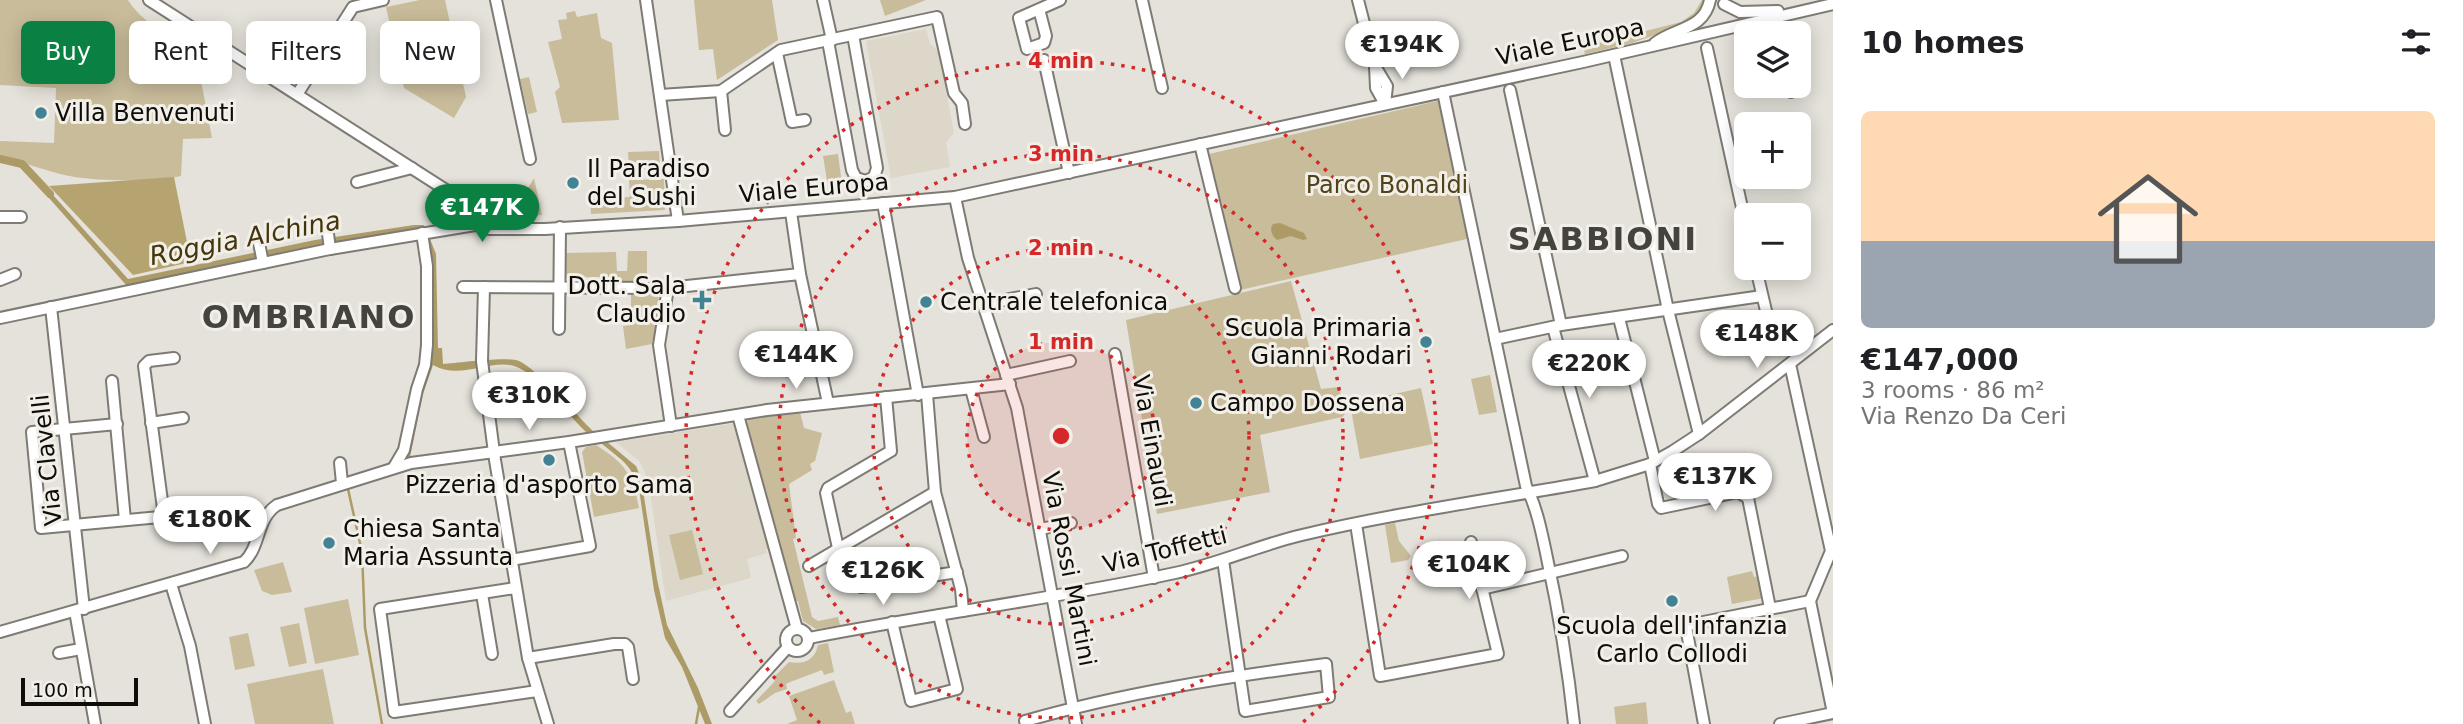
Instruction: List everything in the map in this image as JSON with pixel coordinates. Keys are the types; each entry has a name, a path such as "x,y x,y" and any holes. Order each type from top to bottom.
{"street":[{"path":"149,0 298,93 488,221"},
{"path":"341,0 353,8"},
{"path":"298,93 353,8 383,0"},
{"path":"496,0 530,159"},
{"path":"646,0 678,221"},
{"path":"823,0 852,170 856,178 866,181 874,177 877,168 853,35"},
{"path":"1039,9 1060,0"},
{"path":"1142,0 1162,88"},
{"path":"1358,0 1375,66 1376,88 1385,104"},
{"path":"1723,2 1740,12 1805,10"},
{"path":"1709,3 1710,16 1723,30 1728,17 1723,2"},
{"path":"1650,46 1666,35 1694,25 1704,16 1709,3"},
{"name":"Viale Europa","path":"488,221 560,226 678,221 955,197 1614,55 1833,4"},
{"path":"660,95 721,91 777,52 937,17 954,93 962,103 965,124"},
{"path":"1774,17 1775,21"},
{"path":"1707,48 1741,203"},
{"path":"777,52 792,122 805,120"},
{"path":"1614,55 1668,310 1699,434"},
{"path":"1044,60 1069,173"},
{"path":"1510,90 1557,326 1595,481"},
{"path":"721,91 725,130"},
{"path":"1443,92 1526,485 1539,521 1550,572 1567,662 1574,724"},
{"path":"1200,144 1235,288"},
{"path":"357,181 412,169"},
{"name":"Via Rossi Martini","path":"955,197 968,258 1017,408 1076,724"},
{"path":"883,203 922,394 935,492 957,572 963,611"},
{"path":"790,212 800,274 828,403"},
{"path":"0,217 21,217"},
{"path":"0,318 262,257 330,249 387,233 422,233 488,221"},
{"path":"559,328 560,226"},
{"path":"394,467 404,450 430,367 427,345 427,266 422,233"},
{"path":"328,234 330,249"},
{"path":"258,238 262,257"},
{"path":"0,280 15,274"},
{"path":"463,287 668,288 800,274"},
{"path":"1759,280 1770,328"},
{"path":"484,287 483,369 494,452 528,658 548,724"},
{"path":"668,288 659,345 671,426"},
{"path":"984,304 1036,294"},
{"path":"1495,339 1557,326 1762,296"},
{"name":"Via Clavelli","path":"51,307 66,428 81,649 95,724"},
{"path":"1619,318 1652,462 1658,504 1661,508 1738,492 1745,495 1748,498 1770,608"},
{"name":"Via Toffetti","path":"797,629 786,637 788,648 795,652 808,646 809,638 892,622 1054,598 1154,578 1298,536 1595,481 1652,462 1699,434 1833,330"},
{"name":"Via Einaudi","path":"1115,354 1154,578"},
{"path":"164,516 144,366 149,361 174,358"},
{"path":"0,632 244,562 251,555 262,521 271,509 282,503 394,467 738,415 971,389 1070,362"},
{"path":"1780,724 1833,714 1810,601 1831,551 1790,365"},
{"path":"112,380 125,520"},
{"path":"971,389 984,437"},
{"path":"886,397 891,451 828,488 825,494 838,548 861,587 957,572"},
{"path":"738,415 797,629 803,630 809,638"},
{"path":"151,423 183,418"},
{"path":"117,424 32,432 41,528 164,516 194,510"},
{"path":"511,561 590,546 569,442"},
{"path":"340,463 342,483"},
{"path":"808,566 935,492"},
{"path":"1040,528 1071,523"},
{"path":"1356,524 1380,676 1497,654 1471,542"},
{"path":"1482,589 1622,556"},
{"path":"1026,724 1025,720 1073,707 1241,675 1326,664 1329,697 1245,711 1241,675 1223,560"},
{"path":"171,584 190,646 205,724"},
{"path":"515,588 380,609 394,712 537,691"},
{"path":"482,594 492,654"},
{"path":"1704,724 1686,627 1810,601"},
{"path":"892,622 911,701 957,689 939,615"},
{"path":"528,658 621,643 628,647 633,679"},
{"name":"Via Toffetti","path":"730,711 788,648"},
{"path":"59,653 81,649"}],"shaded area":[{"path":"926,29 930,44 939,52 954,133 946,142 950,167 891,178 866,41"},
{"path":"174,177 191,262 133,275 49,186"},
{"path":"45,186 128,279 315,240 414,225 424,225 425,228 317,246 127,286 49,198 42,188"},
{"path":"1280,223 1304,233 1307,239 1291,236 1277,240 1271,228 1273,224"},
{"path":"430,239 436,254 438,348 442,348 443,364 493,359 519,361 546,383 594,432 587,433 542,386 517,367 498,365 455,371 433,365 423,394 410,457 406,456 424,379 425,240"},
{"path":"736,423 769,549 766,550 767,553 747,559 751,578 666,601 650,492 644,470 639,461 616,442"},
{"path":"606,441 636,466 641,478 667,625 698,688 712,724 705,724 682,667 665,638 654,590 636,480 624,462 600,442"}],"green space":[{"path":"0,0 128,0 148,21 129,21 129,84 202,84 212,138 183,139 181,176 113,180 56,173 0,158 0,141 54,143 56,88 0,85"},
{"path":"420,0 445,0 450,21 389,21 386,7"},
{"path":"694,0 772,0 778,40 717,80 713,49 699,50"},
{"path":"880,0 926,0 885,16"},
{"path":"1702,0 1707,0 1694,21 1632,43 1585,54 1583,47 1681,22 1694,13"},
{"path":"575,11 577,17 597,13 601,38 612,43 619,120 562,123 555,92 560,87 548,42 562,39 558,20 567,19 566,13"},
{"path":"529,77 537,112 528,114 520,79"},
{"path":"403,84 463,84 466,97 454,118 404,88"},
{"name":"Parco Bonaldi","path":"1442,100 1471,238 1240,290 1209,154"},
{"path":"659,151 660,168 629,169 628,152"},
{"path":"838,154 843,192 829,193 823,156"},
{"path":"534,178 542,215 519,216 522,204 520,202"},
{"path":"664,179 665,210 591,214 590,199 630,197 629,180"},
{"path":"628,251 647,251 647,281 599,284 599,277 565,278 564,253 616,252 617,271 627,271"},
{"name":"Campo Dossena","path":"1291,281 1321,389 1339,387 1345,414 1342,417 1260,435 1270,492 1157,514 1126,320"},
{"path":"631,293 656,293 660,305 652,344 626,349 623,326 631,325"},
{"path":"1490,375 1497,412 1479,415 1471,379"},
{"path":"1421,388 1433,444 1360,459 1350,404"},
{"path":"800,412 804,428 822,433 815,461 810,464 812,470 789,484 796,538 793,539 812,617 818,621 838,617 840,625 816,629 803,621 798,601 793,602 746,423 749,419"},
{"path":"596,445 626,471 634,486 639,508 594,517 582,452 586,447"},
{"path":"1395,523 1399,541 1411,556 1408,560 1391,563 1385,525"},
{"path":"692,530 703,574 680,580 669,535"},
{"path":"283,562 292,592 272,595 262,591 254,570"},
{"path":"1752,571 1754,577 1759,576 1764,598 1732,604 1727,577"},
{"path":"348,599 359,655 315,664 304,608"},
{"path":"299,623 307,663 289,667 280,627"},
{"path":"248,633 255,666 235,670 229,637"},
{"path":"828,643 834,672 824,675 822,670 786,684 787,689 775,693 759,704 756,701 789,662 808,660 818,645"},
{"path":"323,669 334,724 255,724 247,684"},
{"path":"834,680 846,713 851,711 855,724 787,724 797,720 789,696"},
{"path":"1646,702 1648,724 1616,724 1614,707"}],"waterway":[{"name":"Roggia Alchina","path":"0,159 22,164 50,194"},
{"path":"348,489 362,552 365,628 382,724"},
{"path":"696,724 699,707"}],"place":[{"name":"Villa Benvenuti","path":"41,113"},
{"name":"Il Paradiso del Sushi","path":"573,183"},
{"name":"Dott. Sala Claudio","path":"702,300"},
{"name":"Centrale telefonica","path":"926,302"},
{"name":"Scuola Primaria Gianni Rodari","path":"1426,342"},
{"name":"Campo Dossena","path":"1196,403"},
{"name":"Pizzeria d'asporto Sama","path":"549,460"},
{"name":"Chiesa Santa Maria Assunta","path":"329,543"},
{"name":"Scuola dell'infanzia Carlo Collodi","path":"1672,601"}],"district":[{"name":"SABBIONI","path":"1603,239"},
{"name":"OMBRIANO","path":"309,317"}]}
